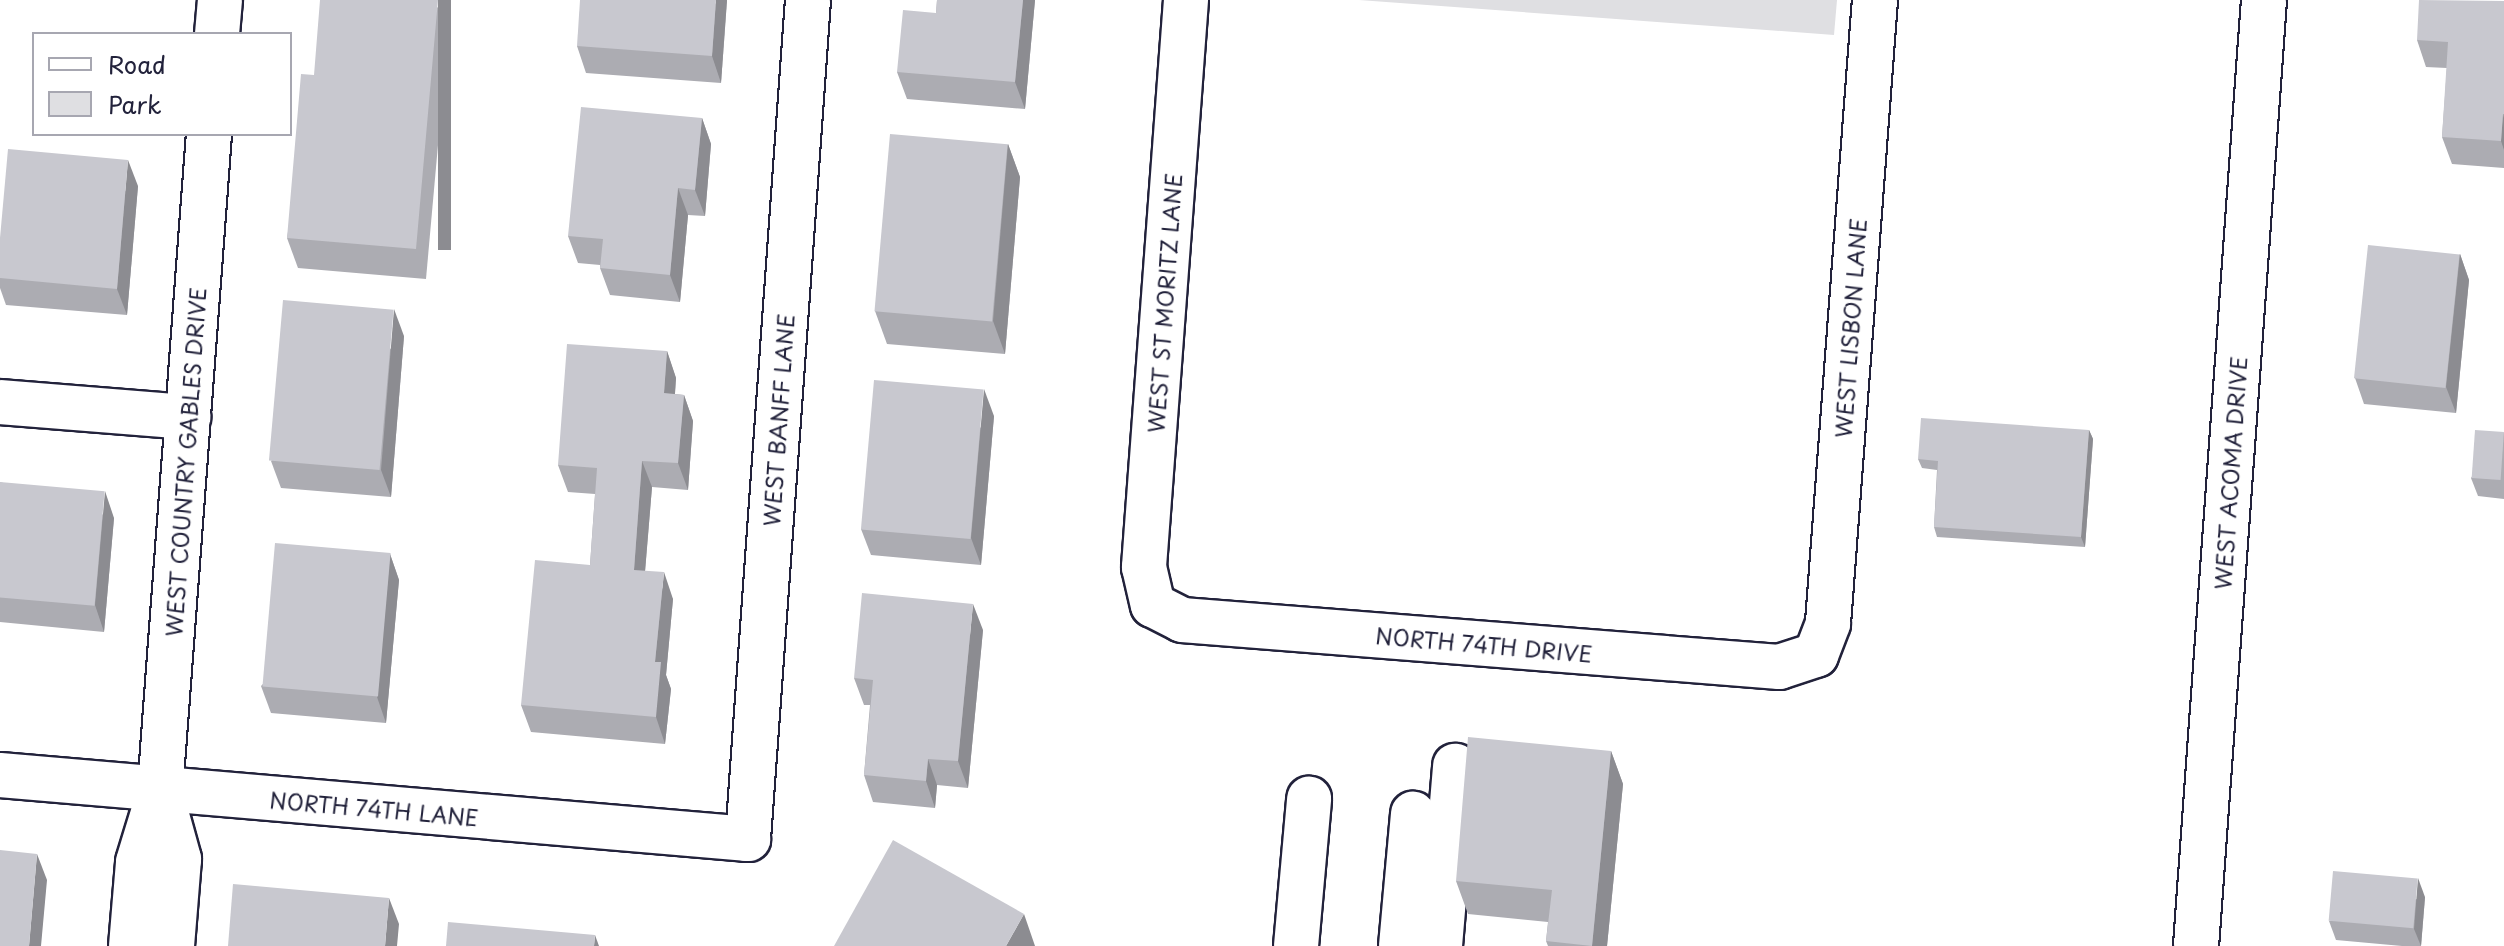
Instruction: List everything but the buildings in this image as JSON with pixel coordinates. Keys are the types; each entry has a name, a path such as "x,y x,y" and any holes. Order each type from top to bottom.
{"street":[{"path":"217,32 220,0"},
{"name":"WEST BANFF LANE","path":"748,839 808,0"},
{"name":"WEST ST MORITZ LANE","path":"1153,605 1144,567 1186,0"},
{"name":"WEST LISBON LANE","path":"1816,655 1828,623 1875,0"},
{"name":"WEST ACOMA DRIVE","path":"2196,946 2264,0"},
{"name":"WEST COUNTRY GABLES DRIVE","path":"131,946 138,862 160,790 209,136"},
{"path":"0,402 188,417"},
{"name":"NORTH 74TH DRIVE","path":"1153,605 1182,620 1779,667 1816,655"},
{"path":"1440,946 1455,766"},
{"name":"NORTH 74TH LANE","path":"0,775 748,839"},
{"name":"WEST COUNTRY GABLES DRIVE","path":"160,790 179,859 172,946"},
{"path":"1296,946 1309,799"},
{"path":"1401,946 1413,814"}],"green space":[{"path":"1359,0 1837,0 1834,35"}]}
